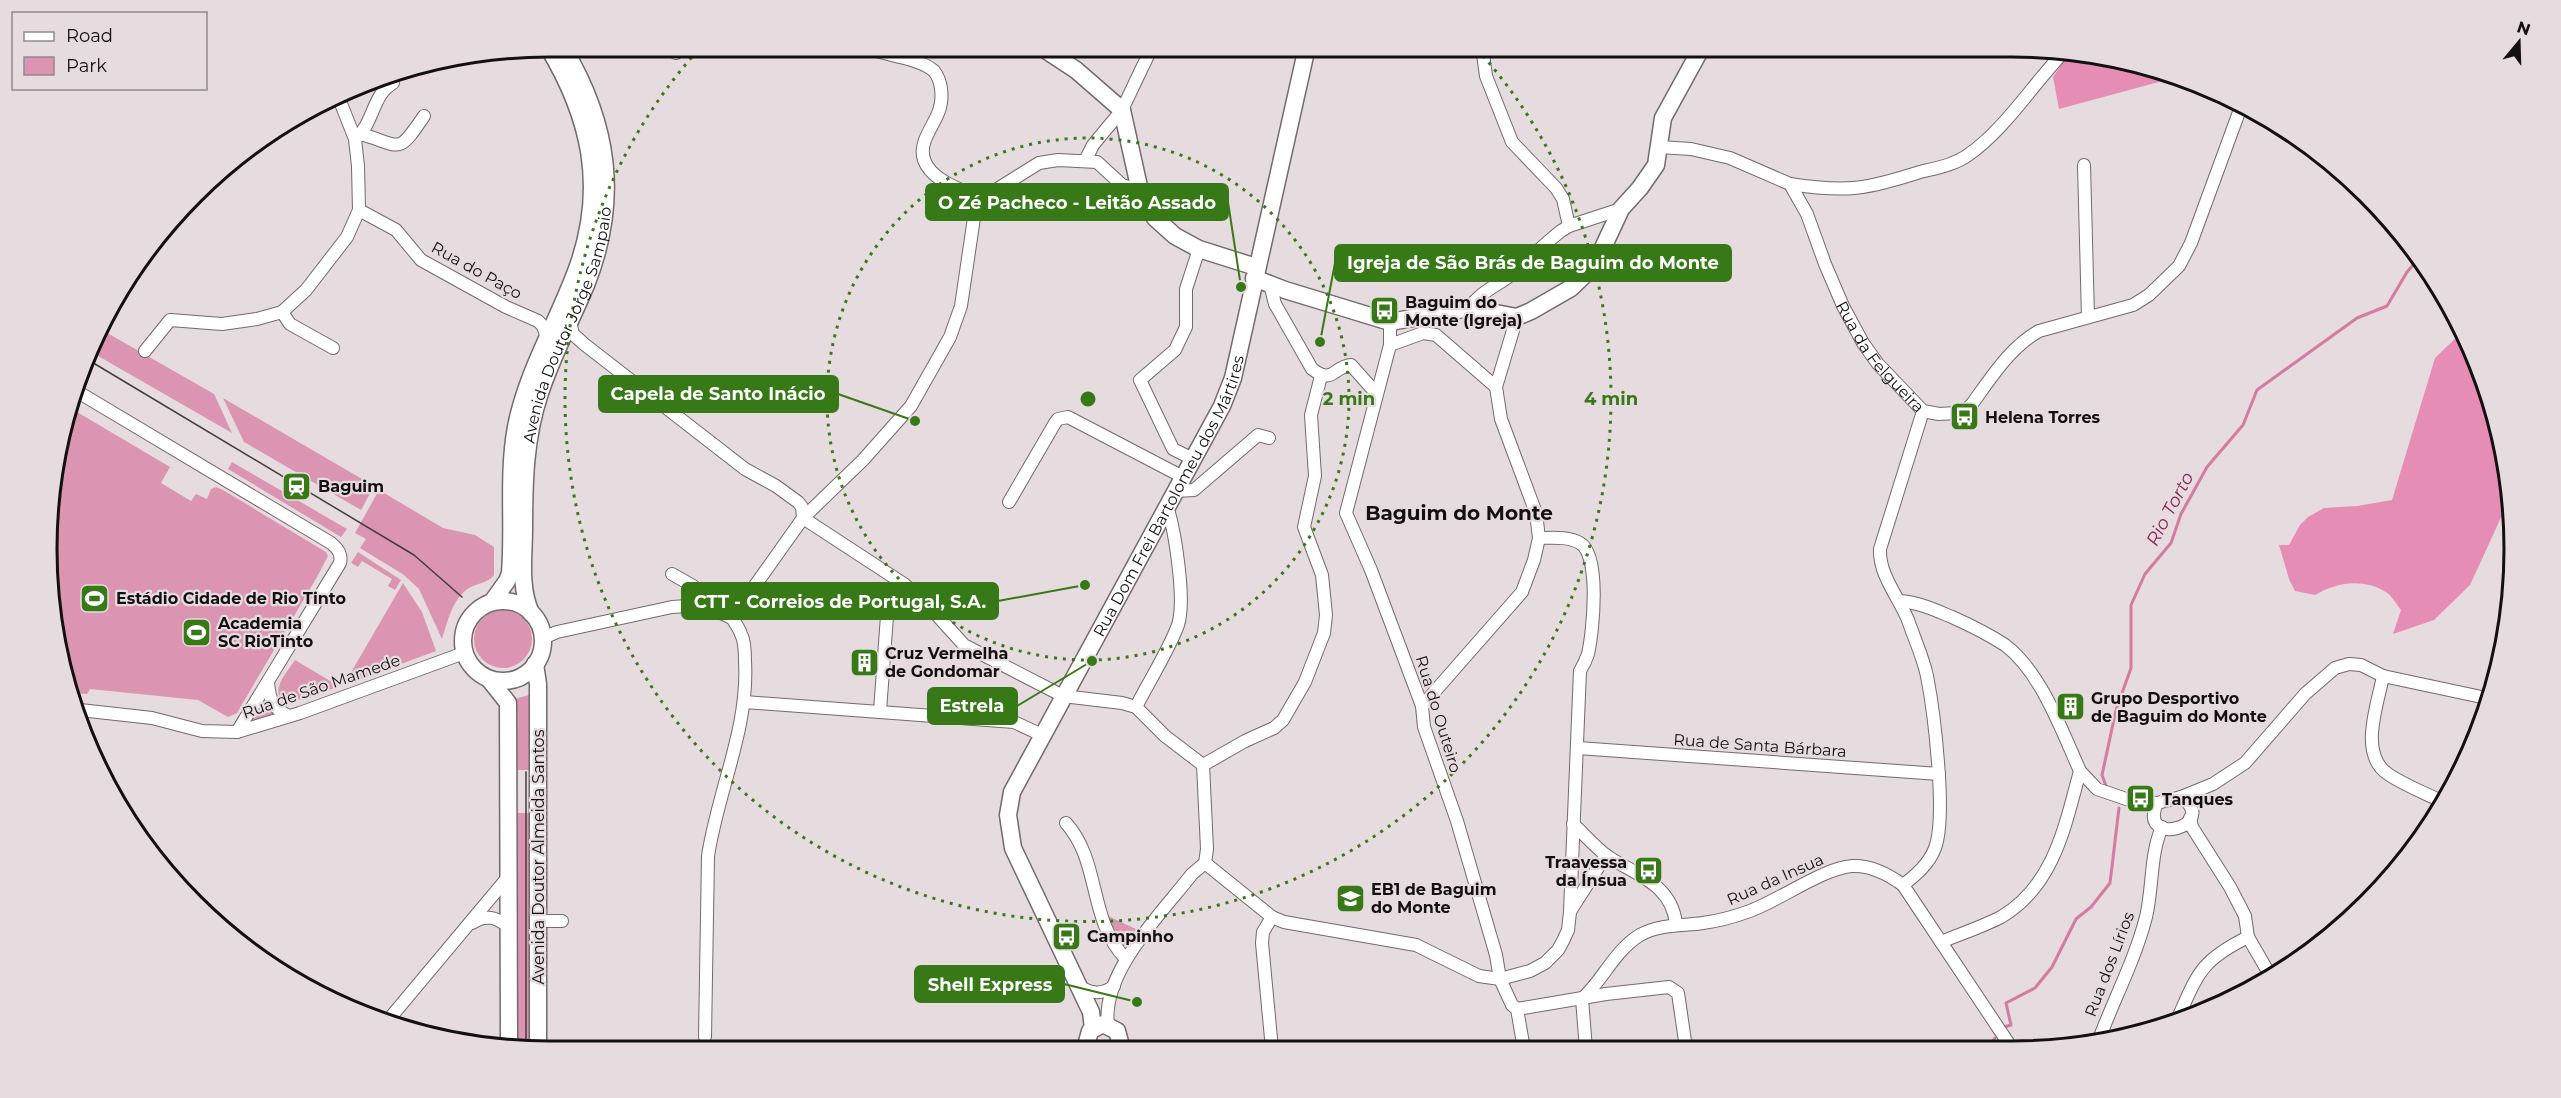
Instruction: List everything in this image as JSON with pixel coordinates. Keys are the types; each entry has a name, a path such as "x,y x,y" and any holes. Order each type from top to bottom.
{"main road":[{"name":"Avenida Doutor Jorge Sampaio","path":"492,602 510,573 510,478 516,425 531,374 572,283 584,249 592,205 589,148 579,107 553,57"},
{"name":"Avenida Doutor Jorge Sampaio","path":"531,613 527,604 524,576 524,477 527,447 540,393 594,262 605,216 606,182 602,139 587,91 569,57"},
{"path":"1057,57 1076,70 1122,110 1140,191 1155,218 1175,236 1260,276 1390,322 1469,308 1517,316 1531,311 1571,288 1589,273 1602,254 1621,209 1652,171 1659,147 1663,118 1696,57"},
{"name":"Rua Dom Frei Bartolomeu dos Mártires","path":"1119,1041 1119,1036 1094,1033 1079,986 1013,848 1008,828 1012,792 1222,406 1233,378 1260,276 1305,57"},
{"path":"504,600 517,603 531,613 539,624 543,638 535,664 526,673 514,679 502,681 489,679 470,664 464,653 462,640 464,628 480,607 504,600"},
{"name":"Avenida Doutor Almeida Santos","path":"535,664 538,684 538,1041"},
{"name":"Avenida Doutor Almeida Santos","path":"489,679 508,704 509,1039"}],"street":[{"path":"894,57 911,60 933,71 940,80 942,98 939,116 925,141 922,156 926,166 960,190 983,198"},
{"path":"1086,159 1093,145 1122,110 1147,57"},
{"path":"1483,57 1486,76 1512,142 1556,188 1563,199 1569,226"},
{"path":"1659,147 1690,149 1730,158 1790,184 1835,190 1887,184 1967,156 1999,126 2057,59"},
{"path":"358,137 379,96 393,83"},
{"path":"145,351 170,320 222,324 257,319 282,312 306,290 347,237 359,210 358,137 341,103"},
{"name":"Rua da Felgueira","path":"1790,184 1807,214 1825,264 1863,343 1878,364 1923,411 1948,414 1966,410 2016,347 2026,338 2039,331 2133,304 2149,295 2179,266 2191,243 2239,113"},
{"path":"358,137 397,147 403,145 424,116"},
{"path":"732,618 803,518 863,459 911,406 932,371 950,337 962,306 975,211 983,198 1039,164 1058,160 1086,159 1097,162 1122,185 1140,191"},
{"path":"2084,165 2088,317"},
{"path":"1469,308 1480,294 1508,276 1569,226 1621,209"},
{"name":"Rua do Paço","path":"359,210 396,230 421,260 506,307 538,321 543,326 547,338"},
{"path":"1192,459 1173,448 1140,380 1175,350 1186,327 1186,289 1199,249"},
{"path":"1260,276 1312,369 1321,376 1330,376 1346,364 1351,365 1376,393"},
{"path":"282,312 290,324 333,348"},
{"path":"1422,706 1522,592 1534,560 1539,538 1536,513 1501,419 1496,387 1517,316"},
{"path":"570,322 573,334 584,345 738,464 798,502 802,507 803,518"},
{"name":"Rua do Outeiro","path":"1390,322 1390,345 1346,513 1371,570 1422,706 1424,727 1457,821 1496,955 1500,979 1512,1005 1517,1010 1523,1041"},
{"path":"1390,345 1424,333 1436,335 1496,387"},
{"path":"1203,765 1245,741 1274,728 1283,720 1305,682 1324,633 1326,615 1322,575 1304,527 1315,476 1311,415 1321,376"},
{"path":"82,394 338,549 341,557 340,563 237,732"},
{"path":"1903,885 1925,866 1936,847 1939,825 1939,774 1927,675 1899,600 1882,567 1880,549 1923,411"},
{"path":"1009,502 1055,423 1062,417 1068,417 1179,484 1194,490 1258,435 1269,438"},
{"path":"1136,707 1178,624 1182,605 1173,524 1167,506"},
{"path":"803,518 904,584 926,603 964,645 1063,696 1122,703 1136,707 1165,736 1203,765 1207,849 1205,863 1192,874 1125,958 1114,986 1107,1018 1094,1033"},
{"path":"1205,863 1272,917 1296,925 1416,945 1479,976 1500,979 1530,971 1545,963 1558,950 1568,930 1580,671 1587,655 1594,592 1592,563 1585,547 1579,542 1559,538 1539,538"},
{"path":"672,574 693,586 703,605"},
{"path":"880,711 889,589"},
{"path":"1899,600 1916,603 1971,626 2006,646 2030,671 2080,771 2091,784 2103,792 2138,802 2157,803 2213,784 2245,763 2305,694 2336,668 2349,664 2361,665 2383,676 2481,697"},
{"path":"543,638 557,632 656,610 703,605 732,618 742,634 746,674 745,702 731,764 712,826 708,856 705,1037"},
{"name":"Rua de São Mamede","path":"84,710 152,718 202,731 237,732 289,716 464,653"},
{"path":"2383,676 2372,738 2374,755 2387,774 2436,798"},
{"path":"268,683 270,701 276,710 289,716"},
{"path":"745,702 1014,722 1042,735"},
{"name":"Rua de Santa Bárbara","path":"1578,748 1939,774"},
{"path":"1941,942 2001,916 2037,887 2049,866 2064,829 2080,771"},
{"path":"2181,796 2188,803 2192,827 2212,857 2245,916 2248,937 2267,969"},
{"path":"2157,803 2155,813 2162,827 2178,830 2190,818"},
{"path":"1066,823 1073,831 1091,872 1106,932 1125,958"},
{"path":"1573,824 1606,855 1638,872 1665,895 1674,909 1676,924"},
{"name":"Rua dos Lírios","path":"2101,1033 2125,978 2146,920 2157,841 2162,827"},
{"path":"1570,912 1606,855"},
{"name":"Rua da Insua","path":"1582,999 1594,988 1623,949 1644,933 1676,924 1701,923 1750,911 1834,871 1852,866 1883,872 1903,885 2007,1041"},
{"path":"392,1015 508,877"},
{"path":"466,927 481,917 494,917 509,927"},
{"path":"1271,1041 1262,943 1263,932 1272,917"},
{"path":"538,921 561,921"},
{"path":"2181,1011 2199,973 2209,961 2248,937"},
{"path":"1079,986 1093,993 1100,993 1114,986"},
{"path":"1517,1010 1669,987 1674,988 1678,993 1685,1041"},
{"path":"1582,999 1585,1041"}],"green space":[{"path":"107,333 214,394 232,433 97,355"},
{"path":"223,398 374,486 361,510 244,442"},
{"path":"77,412 170,467 161,483 191,501 196,494 207,499 211,489 216,487 326,552 328,556 237,713 228,717 198,700 90,689 87,694 79,693 66,645 58,581 58,517 61,485 66,453"},
{"path":"232,462 347,529 341,537 228,469"},
{"path":"379,490 443,528 475,535 494,547 494,575 469,588 458,598 442,639 419,589 404,575 360,548 366,539 355,533"},
{"path":"358,552 401,580 395,590 388,586 392,579 362,561 358,567 351,563"},
{"path":"403,583 422,612 436,651 347,684 346,681"},
{"path":"497,610 509,610 524,618 532,633 532,645 524,660 509,668 497,668 482,660 474,645 474,633 482,618"},
{"path":"295,660 338,687 291,702 282,701 278,691 279,685"},
{"path":"532,694 532,1040 516,1040 512,700","holes":["518,770 530,770 530,813 517,813"]},
{"path":"265,699 274,714 254,721 252,719"},
{"path":"1106,915 1138,930 1121,950"}],"shaded area":[{"path":"2067,60 2108,66 2163,81 2059,109 2053,77 2063,62"},
{"path":"2456,338 2478,391 2487,422 2495,453 2503,514 2470,585 2434,620 2393,634 2401,610 2388,594 2359,583 2332,587 2315,595 2295,591 2279,545 2289,545 2300,525 2308,517 2324,508 2357,506 2392,500 2435,358"}],"waterway":[{"name":"Rio Torto","path":"2106,786 2102,775 2116,710 2131,668 2131,605 2145,574 2171,543 2181,514 2207,467 2243,425 2257,390 2357,318 2387,306 2413,265"},
{"name":"Rio Torto","path":"2004,1027 2011,1025 2006,1003 2035,988 2052,967 2076,919 2091,907 2110,883 2119,808"}],"tram line":[{"path":"93,363 414,555 462,597"},
{"path":"526,772 526,1040"}],"place":[{"name":"O Zé Pacheco - Leitão Assado","path":"1241,287"},
{"name":"Baguim do Monte (Igreja)","path":"1384,311"},
{"name":"Igreja de São Brás de Baguim do Monte","path":"1320,342"},
{"name":"Helena Torres","path":"1964,417"},
{"name":"Capela de Santo Inácio","path":"915,421"},
{"name":"Baguim","path":"297,486"},
{"name":"CTT - Correios de Portugal, S.A.","path":"1085,585"},
{"name":"Estádio Cidade de Rio Tinto","path":"95,598"},
{"name":"Academia SC RioTinto","path":"197,632"},
{"name":"Estrela","path":"1092,661"},
{"name":"Cruz Vermelha de Gondomar","path":"864,662"},
{"name":"Grupo Desportivo de Baguim do Monte","path":"2070,707"},
{"name":"Tanques","path":"2141,799"},
{"name":"Traavessa da Ínsua","path":"1648,871"},
{"name":"EB1 de Baguim do Monte","path":"1350,898"},
{"name":"Campinho","path":"1066,936"},
{"name":"Shell Express","path":"1137,1002"}],"district":[{"name":"Baguim do Monte","path":"1459,513"}]}
